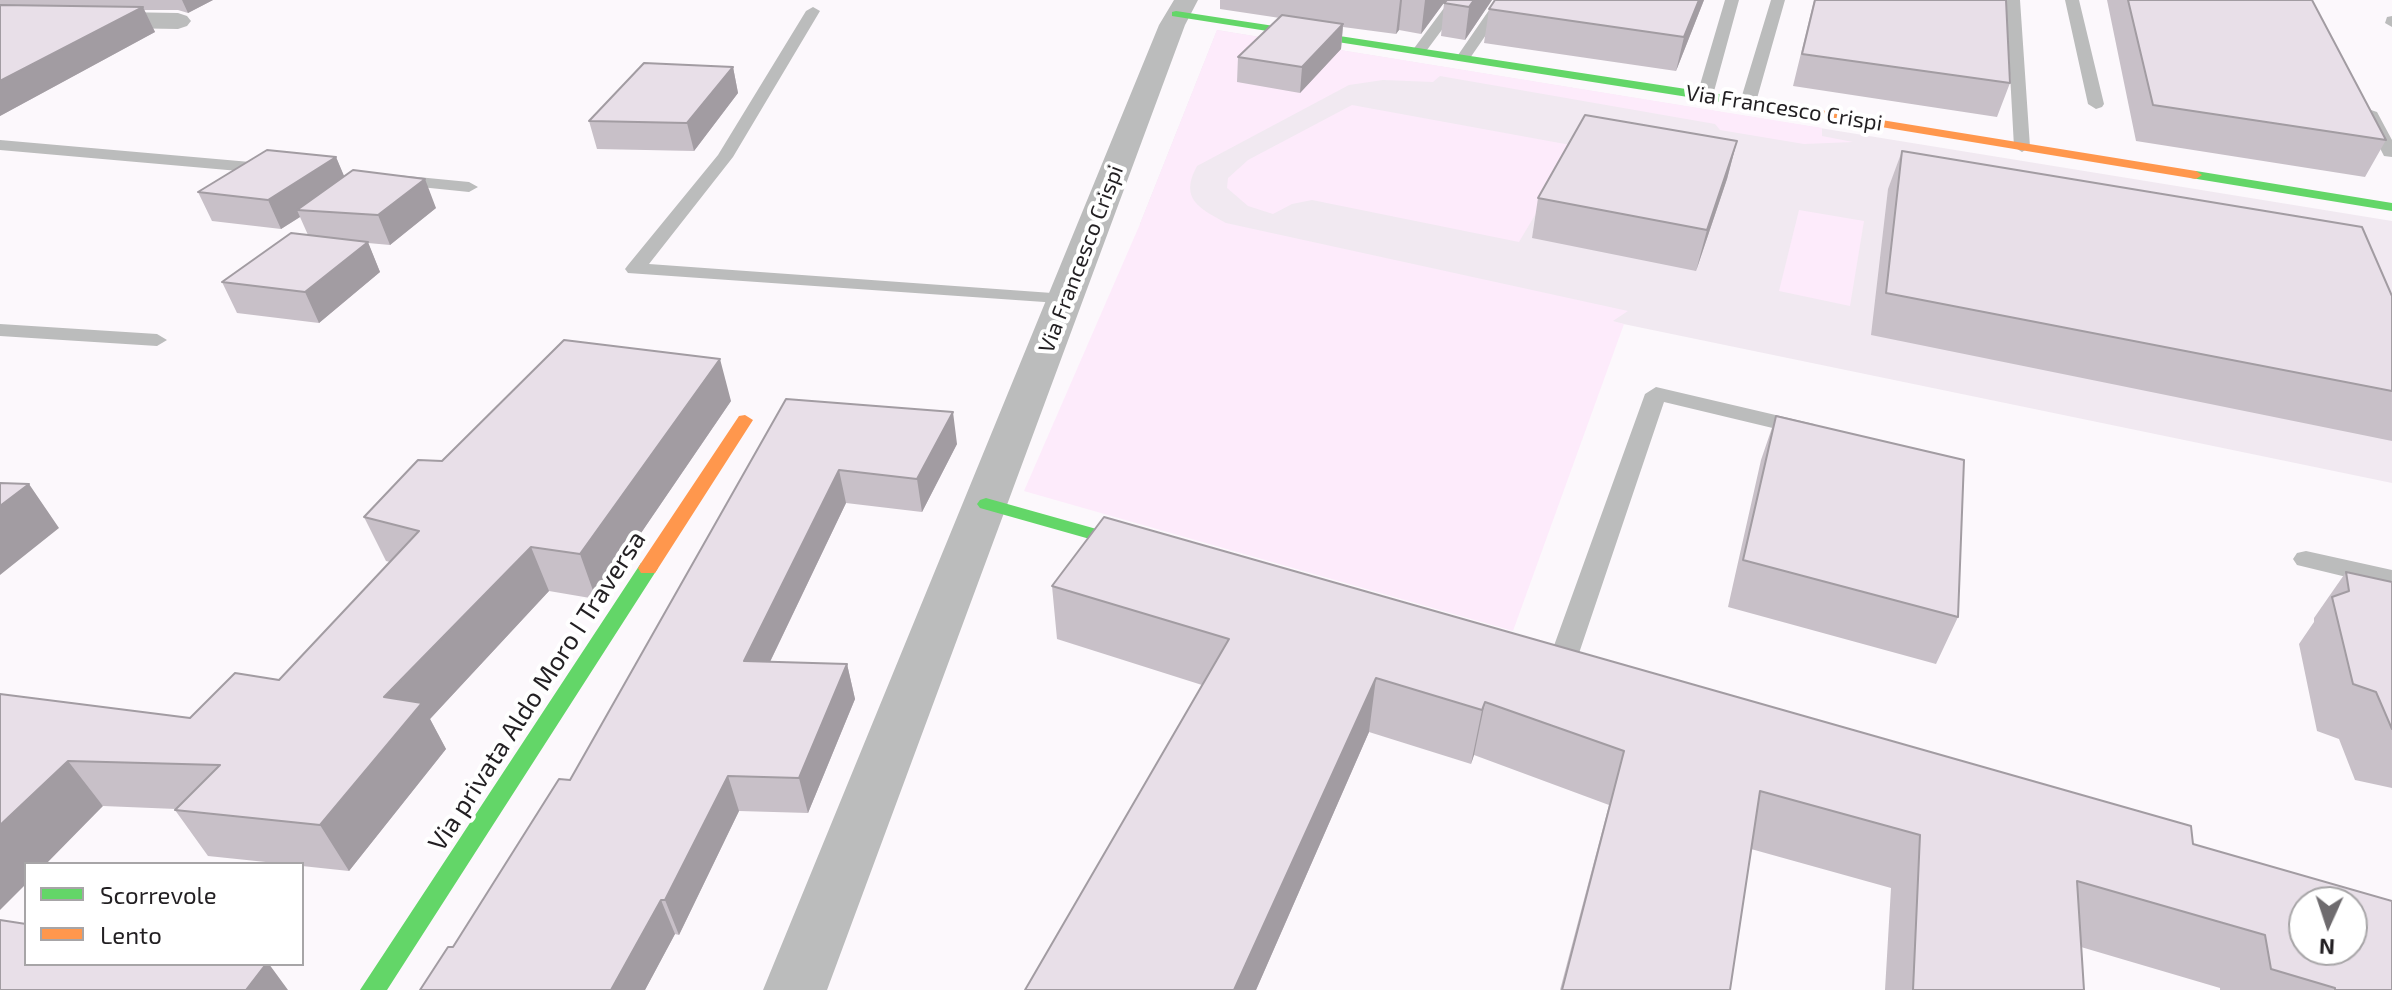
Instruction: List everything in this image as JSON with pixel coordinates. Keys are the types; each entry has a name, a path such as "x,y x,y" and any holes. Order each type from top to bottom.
{"street":[{"name":"Via Francesco Crispi","path":"795,990 1181,7 1419,51 2392,207"},
{"path":"0,18 178,21"},
{"name":"Via privata Aldo Moro I Traversa","path":"373,990 745,420"},
{"path":"986,504 1170,556"}],"lane":[{"path":"1419,51 1457,0"},
{"path":"1463,58 1503,0"},
{"path":"1705,95 1732,0"},
{"path":"1748,102 1778,0"},
{"path":"2013,0 2022,147"},
{"path":"2072,0 2096,104"},
{"path":"813,11 725,157 635,269 1066,300"},
{"path":"2363,100 2390,152"},
{"path":"0,145 297,171"},
{"path":"375,178 469,187"},
{"path":"0,330 157,340"},
{"path":"1561,665 1656,394 1836,435"},
{"path":"2306,559 2392,579"}],"shaded area":[{"path":"1217,30 2392,221 2392,483 1140,224"},
{"path":"1217,30 1822,128 1822,136 1853,142 1804,144 1720,130 1715,124 1440,76 1433,82 1383,80 1349,85 1197,166 1192,177 1191,195 1200,207 1226,223 1628,311 1613,321 1624,324 1513,631 1024,491 1140,224"},
{"path":"1352,105 1576,146 1519,242 1312,200 1292,204 1273,214 1248,206 1227,188 1228,178 1248,160"},
{"path":"1799,210 1864,221 1850,306 1779,291"}],"building":[{"path":"1447,0 1474,0 1469,7 1444,3"},
{"path":"1495,0 1699,0 1684,37 1489,9"},
{"path":"1815,0 2006,0 2010,83 1802,54"},
{"path":"2128,0 2312,0 2386,140 2153,105"},
{"path":"0,5 143,7 0,81"},
{"path":"1282,15 1343,24 1302,67 1238,57"},
{"path":"644,63 733,67 687,123 589,121"},
{"path":"1585,115 1737,141 1707,230 1538,198"},
{"path":"267,150 336,157 268,200 198,192"},
{"path":"1902,151 2362,227 2392,296 2392,391 1886,293"},
{"path":"353,170 425,179 378,215 297,210"},
{"path":"291,233 368,242 305,292 222,282"},
{"path":"564,340 720,359 580,554 531,547 384,697 422,703 320,825 175,810 220,765 68,761 0,825 0,694 190,718 235,673 279,680 419,531 364,517 418,460 442,461"},
{"path":"786,399 953,412 917,479 839,470 744,661 847,664 799,778 728,776 665,900 661,900 611,990 420,990 448,947 453,947 559,779 570,780"},
{"path":"1776,416 1964,460 1958,617 1743,560"},
{"path":"0,483 29,484 0,506"},
{"path":"1104,517 2191,826 2193,844 2340,886 2288,886 2288,966 2368,966 2368,894 2392,901 2392,990 2335,990 2271,969 2265,935 2077,881 2084,990 1913,990 1920,835 1760,791 1730,990 1562,990 1624,751 1485,702 1482,710 1376,678 1234,990 1025,990 1229,639 1052,586"},
{"path":"2346,572 2392,582 2392,729 2376,692 2353,684 2332,597 2349,591"},
{"path":"0,920 24,924 24,966 264,966 246,990 0,990"}],"traffic: fast":[{"path":"1176,14 1758,104"},
{"path":"2196,175 2392,207"},
{"path":"986,504 1150,550"},
{"path":"373,990 648,568"}],"traffic: slow":[{"path":"1758,104 2196,175"},
{"path":"648,568 745,420"}]}
